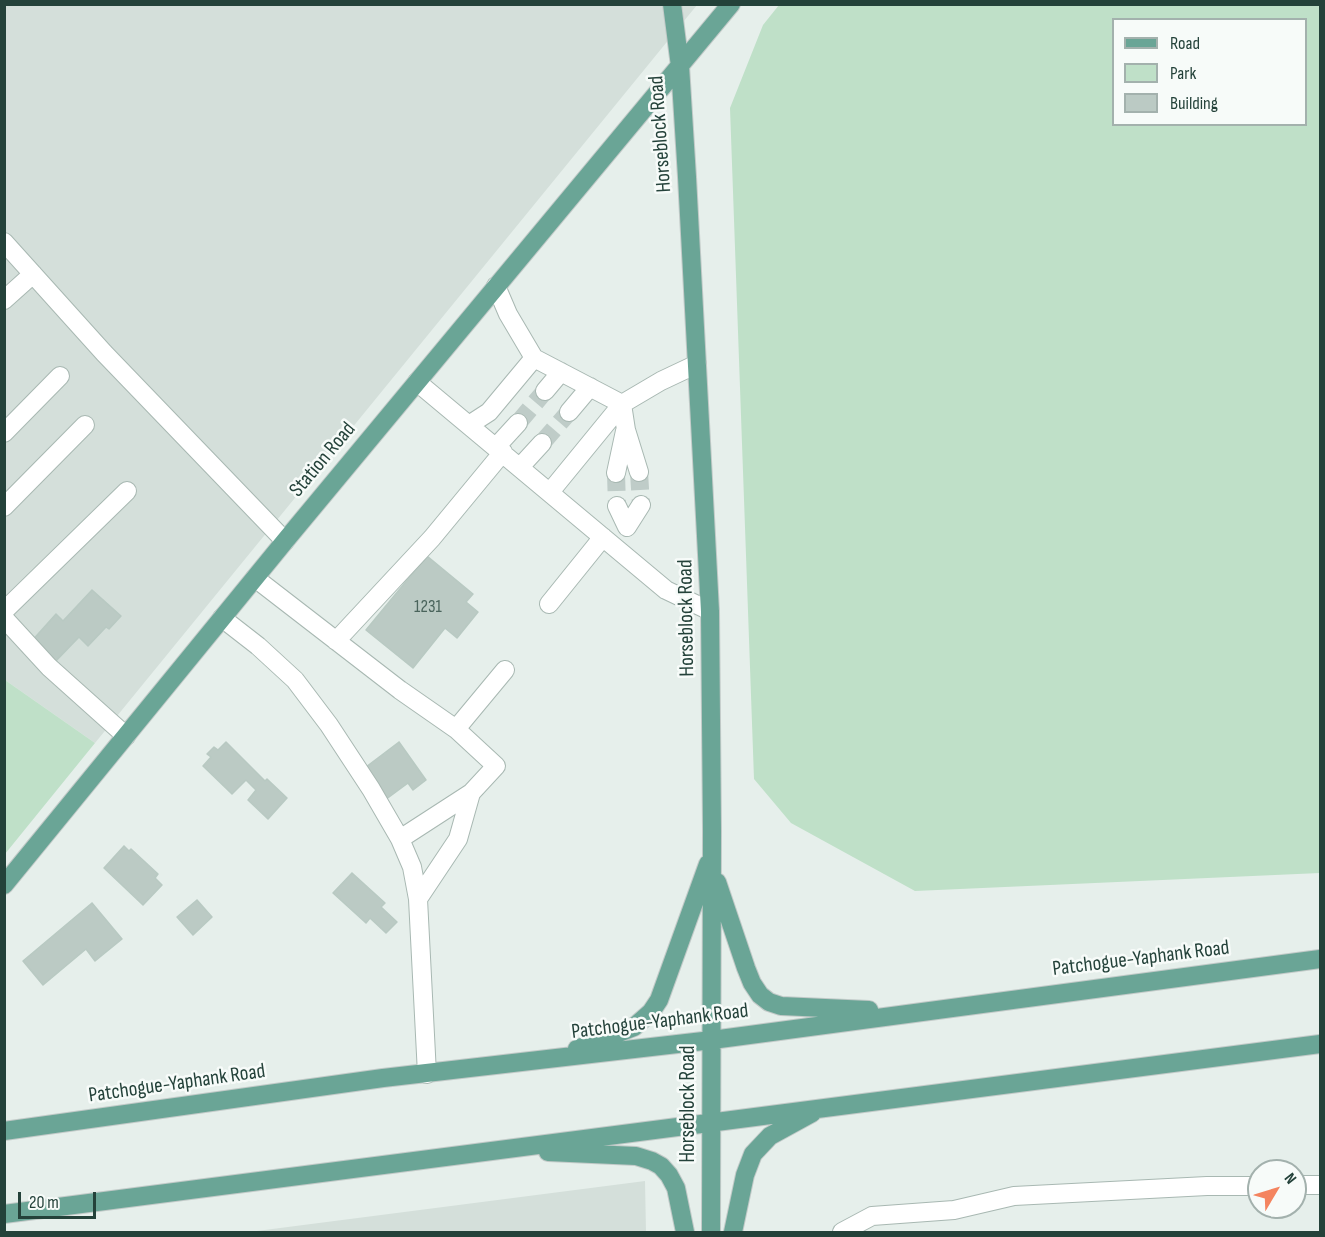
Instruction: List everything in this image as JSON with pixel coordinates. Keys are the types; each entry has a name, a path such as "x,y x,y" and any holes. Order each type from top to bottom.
{"main road":[{"name":"Horseblock Road","path":"672,4 680,66 710,611 713,1122 711,1233"},
{"name":"Station Road","path":"4,885 285,541 731,4"},
{"path":"712,860 752,983 760,995 769,1002 781,1006 916,1012"},
{"path":"550,1059 634,1027 651,1012 659,1000 712,860"},
{"name":"Patchogue-Yaphank Road","path":"4,1131 1320,959"},
{"path":"4,1214 1320,1044"},
{"path":"733,1233 745,1175 753,1154 770,1136 821,1108"},
{"path":"498,1150 636,1156 652,1161 661,1166 676,1188 685,1233"}],"lane":[{"path":"4,242 104,353 285,541"},
{"path":"4,300 33,274"},
{"path":"496,286 508,314 534,358 622,404"},
{"path":"470,424 489,412 534,358"},
{"path":"550,492 622,404 661,381 698,364"},
{"path":"545,391 561,372"},
{"path":"4,433 60,376"},
{"path":"417,382 666,590 710,611"},
{"path":"569,412 590,387"},
{"path":"622,404 626,430 639,472"},
{"path":"336,641 432,538 518,423"},
{"path":"4,507 85,424"},
{"path":"616,473 626,430"},
{"path":"520,467 542,443"},
{"path":"4,611 127,491"},
{"path":"549,604 609,543 624,536 641,505"},
{"path":"617,506 627,527"},
{"path":"255,578 400,690 456,729 496,766 471,793 400,839"},
{"path":"4,618 48,667 126,736"},
{"path":"222,618 258,646 295,680 328,725 400,839 412,867 418,899 427,1074"},
{"path":"456,729 505,670"},
{"path":"418,899 458,839 471,793"},
{"path":"842,1233 872,1216 954,1210 1014,1196 1247,1185"}],"shaded area":[{"path":"5,5 697,5 95,743 5,680"},
{"path":"645,1181 646,1232 249,1232"}],"green space":[{"path":"779,5 1320,5 1320,873 915,891 791,823 754,779 730,108 763,25"},
{"path":"5,680 95,743 5,854"}],"building":[{"path":"427,556 473,594 466,602 478,612 457,638 445,628 413,668 366,630"},
{"path":"92,590 121,616 109,629 106,627 88,646 79,637 53,664 30,643 56,614 63,621"},
{"path":"226,742 265,781 267,779 287,798 268,819 248,800 256,790 246,780 232,794 203,766 211,757 207,754 214,747 218,750"},
{"path":"399,742 426,780 413,790 408,783 385,800 362,770"},
{"path":"124,846 129,851 131,849 158,874 155,878 162,885 143,905 104,868"},
{"path":"352,873 385,903 381,907 397,922 386,933 370,918 366,923 333,893"},
{"path":"197,900 212,917 193,935 177,917"},
{"path":"92,903 122,939 95,961 86,949 43,985 23,961"}],"tunnel":[{"path":"518,423 545,391"},
{"path":"542,443 569,412"},
{"path":"639,472 641,505"},
{"path":"616,473 617,506"}]}
